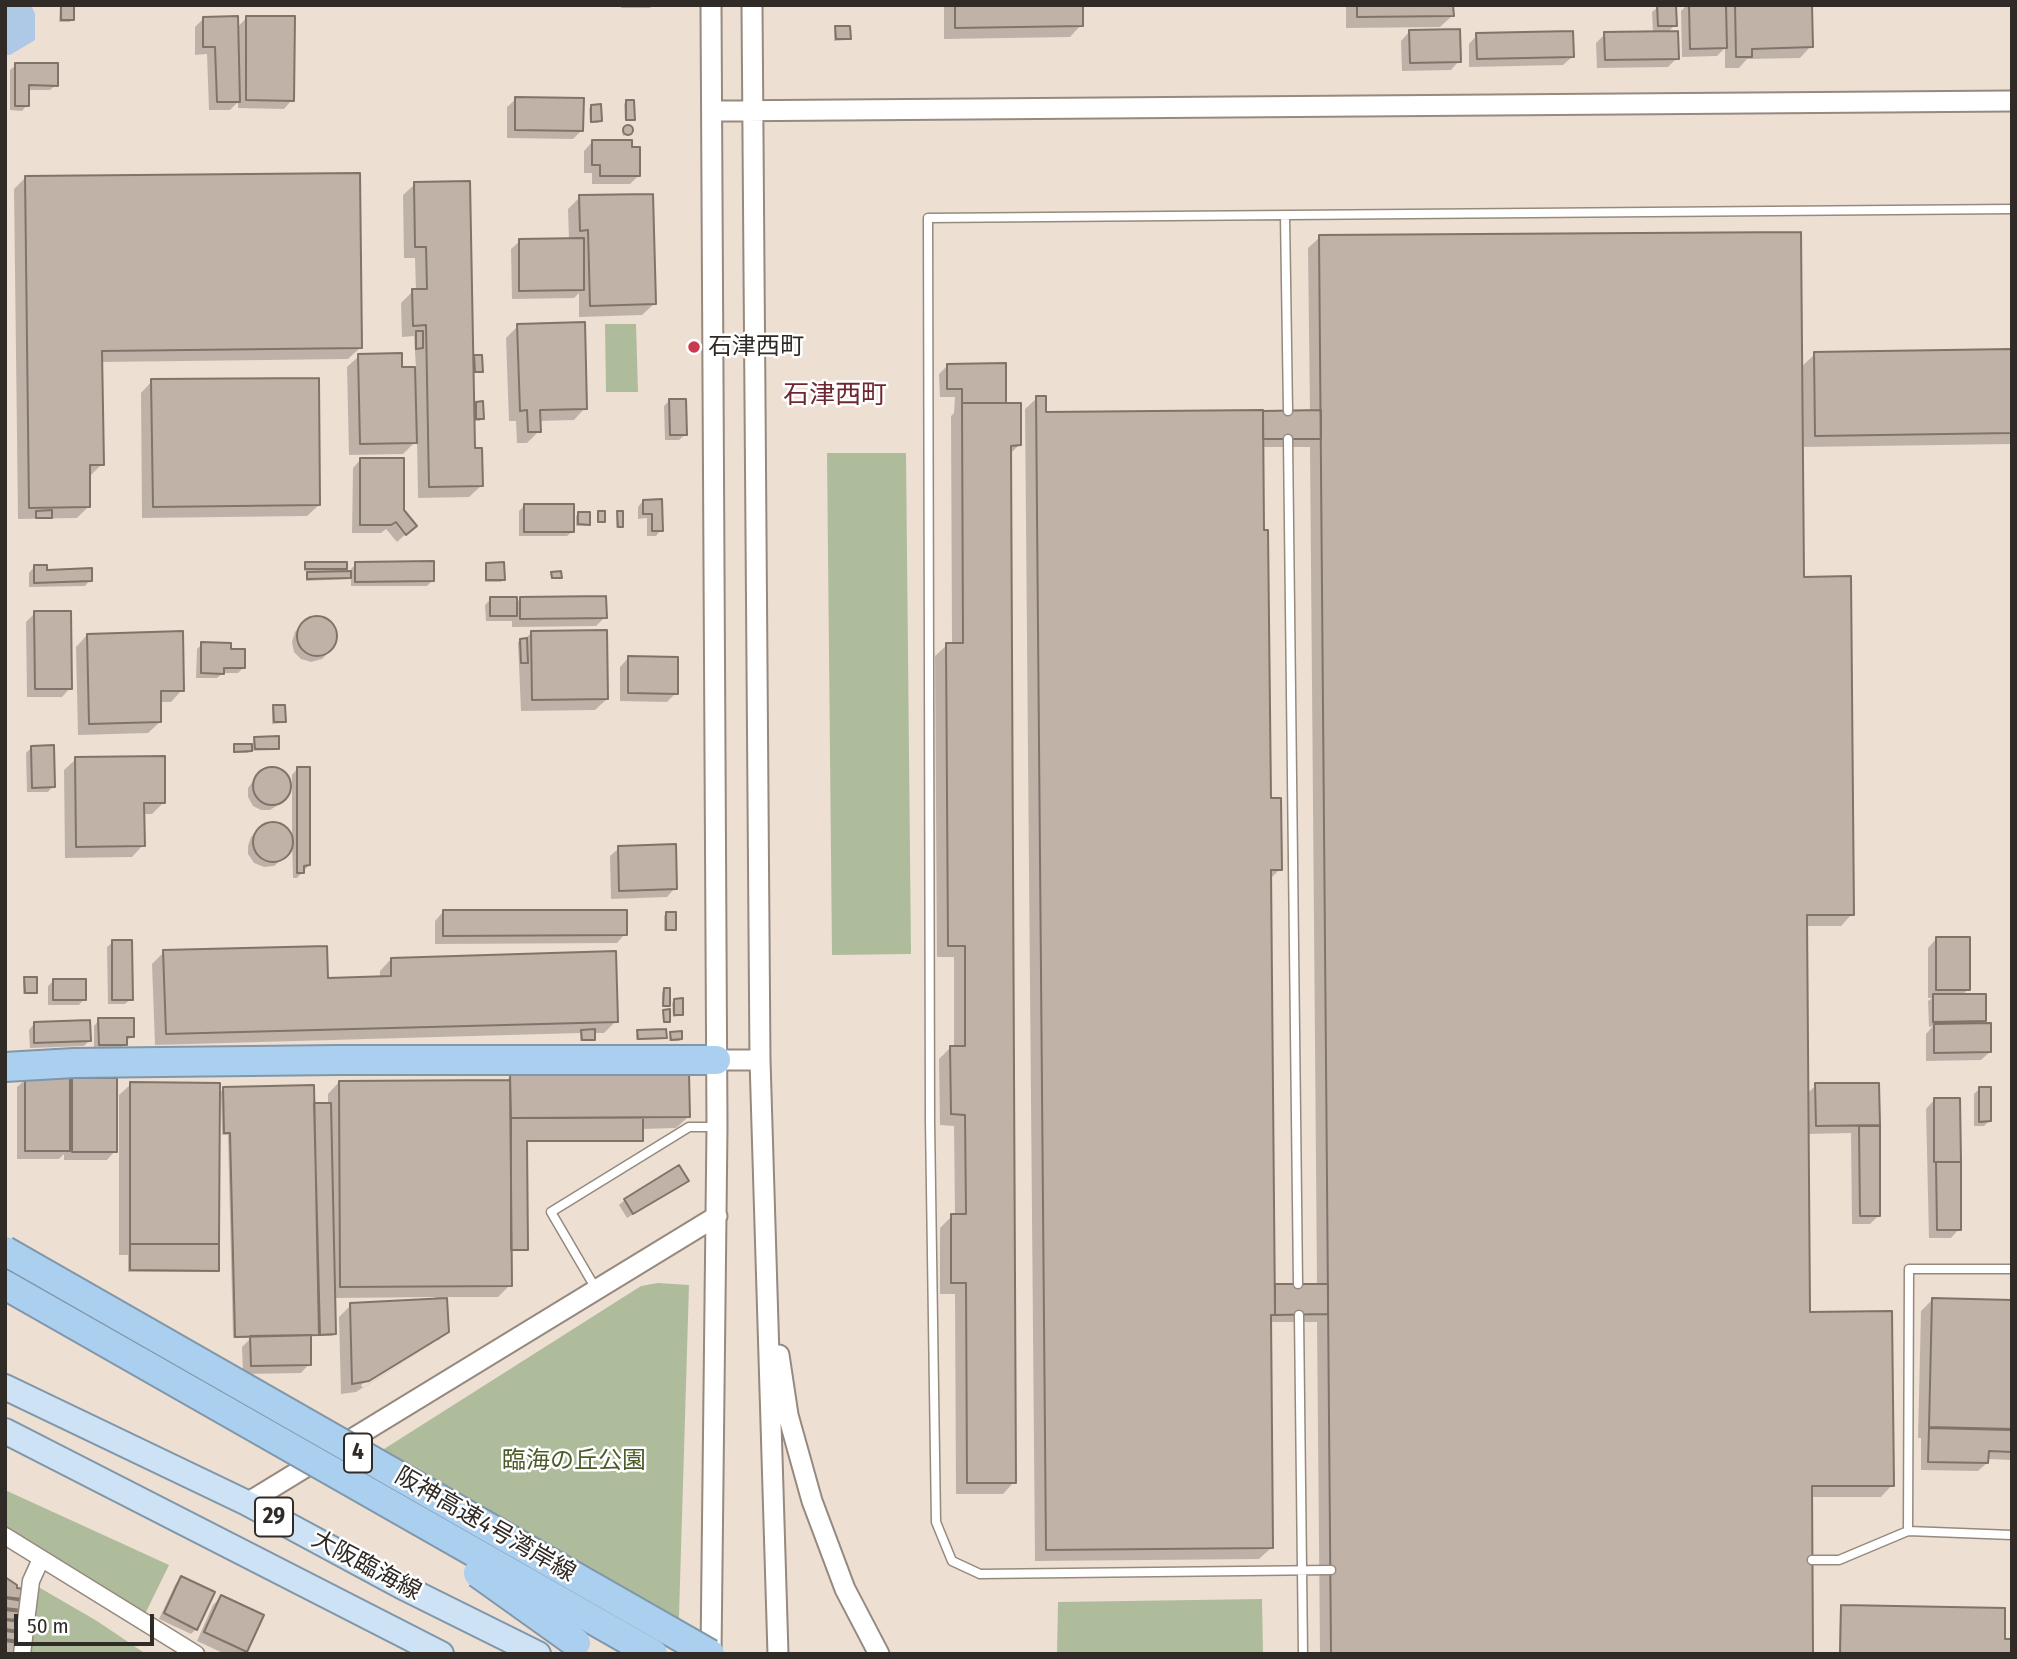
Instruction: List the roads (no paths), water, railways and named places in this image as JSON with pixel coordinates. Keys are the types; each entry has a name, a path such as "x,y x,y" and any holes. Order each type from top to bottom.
{"highway":[{"path":"5,1066 553,1058 716,1060"},
{"name":"阪神高速4号湾岸線","path":"5,1251 710,1654"},
{"name":"阪神高速4号湾岸線","path":"5,1285 653,1654"},
{"path":"91,1334 132,1362 371,1501 592,1654"}],"main road":[{"name":"大阪臨海線","path":"5,1387 247,1503 401,1586 538,1654"},
{"name":"大阪臨海線","path":"5,1432 441,1654"}],"street":[{"path":"710,1654 717,1216 711,5"},
{"path":"752,5 760,1060 778,1654"},
{"path":"712,111 2012,101"},
{"path":"716,1060 760,1060"},
{"path":"247,1503 717,1216"},
{"path":"764,1243 788,1415 798,1457 823,1534 845,1589 878,1654"},
{"path":"5,1536 196,1654"},
{"path":"22,1654 30,1581 41,1559"}],"lane":[{"path":"1331,1570 980,1574 952,1561 936,1522 930,1121 928,218 2012,209"},
{"path":"1285,216 1288,411"},
{"path":"1288,439 1298,1284"},
{"path":"596,1289 551,1212 690,1127 717,1127"},
{"path":"1908,1531 1909,1269 2012,1269"},
{"path":"1299,1315 1303,1654"},
{"path":"1812,1560 1839,1560 1908,1531 2012,1535"}],"water":[{"path":"5,5 31,5 35,14 35,40 10,55 5,55"}],"place":[{"name":"石津西町","path":"694,347"}],"district":[{"name":"石津西町","path":"835,396"}],"park label":[{"name":"臨海の丘公園","path":"574,1461"}]}
